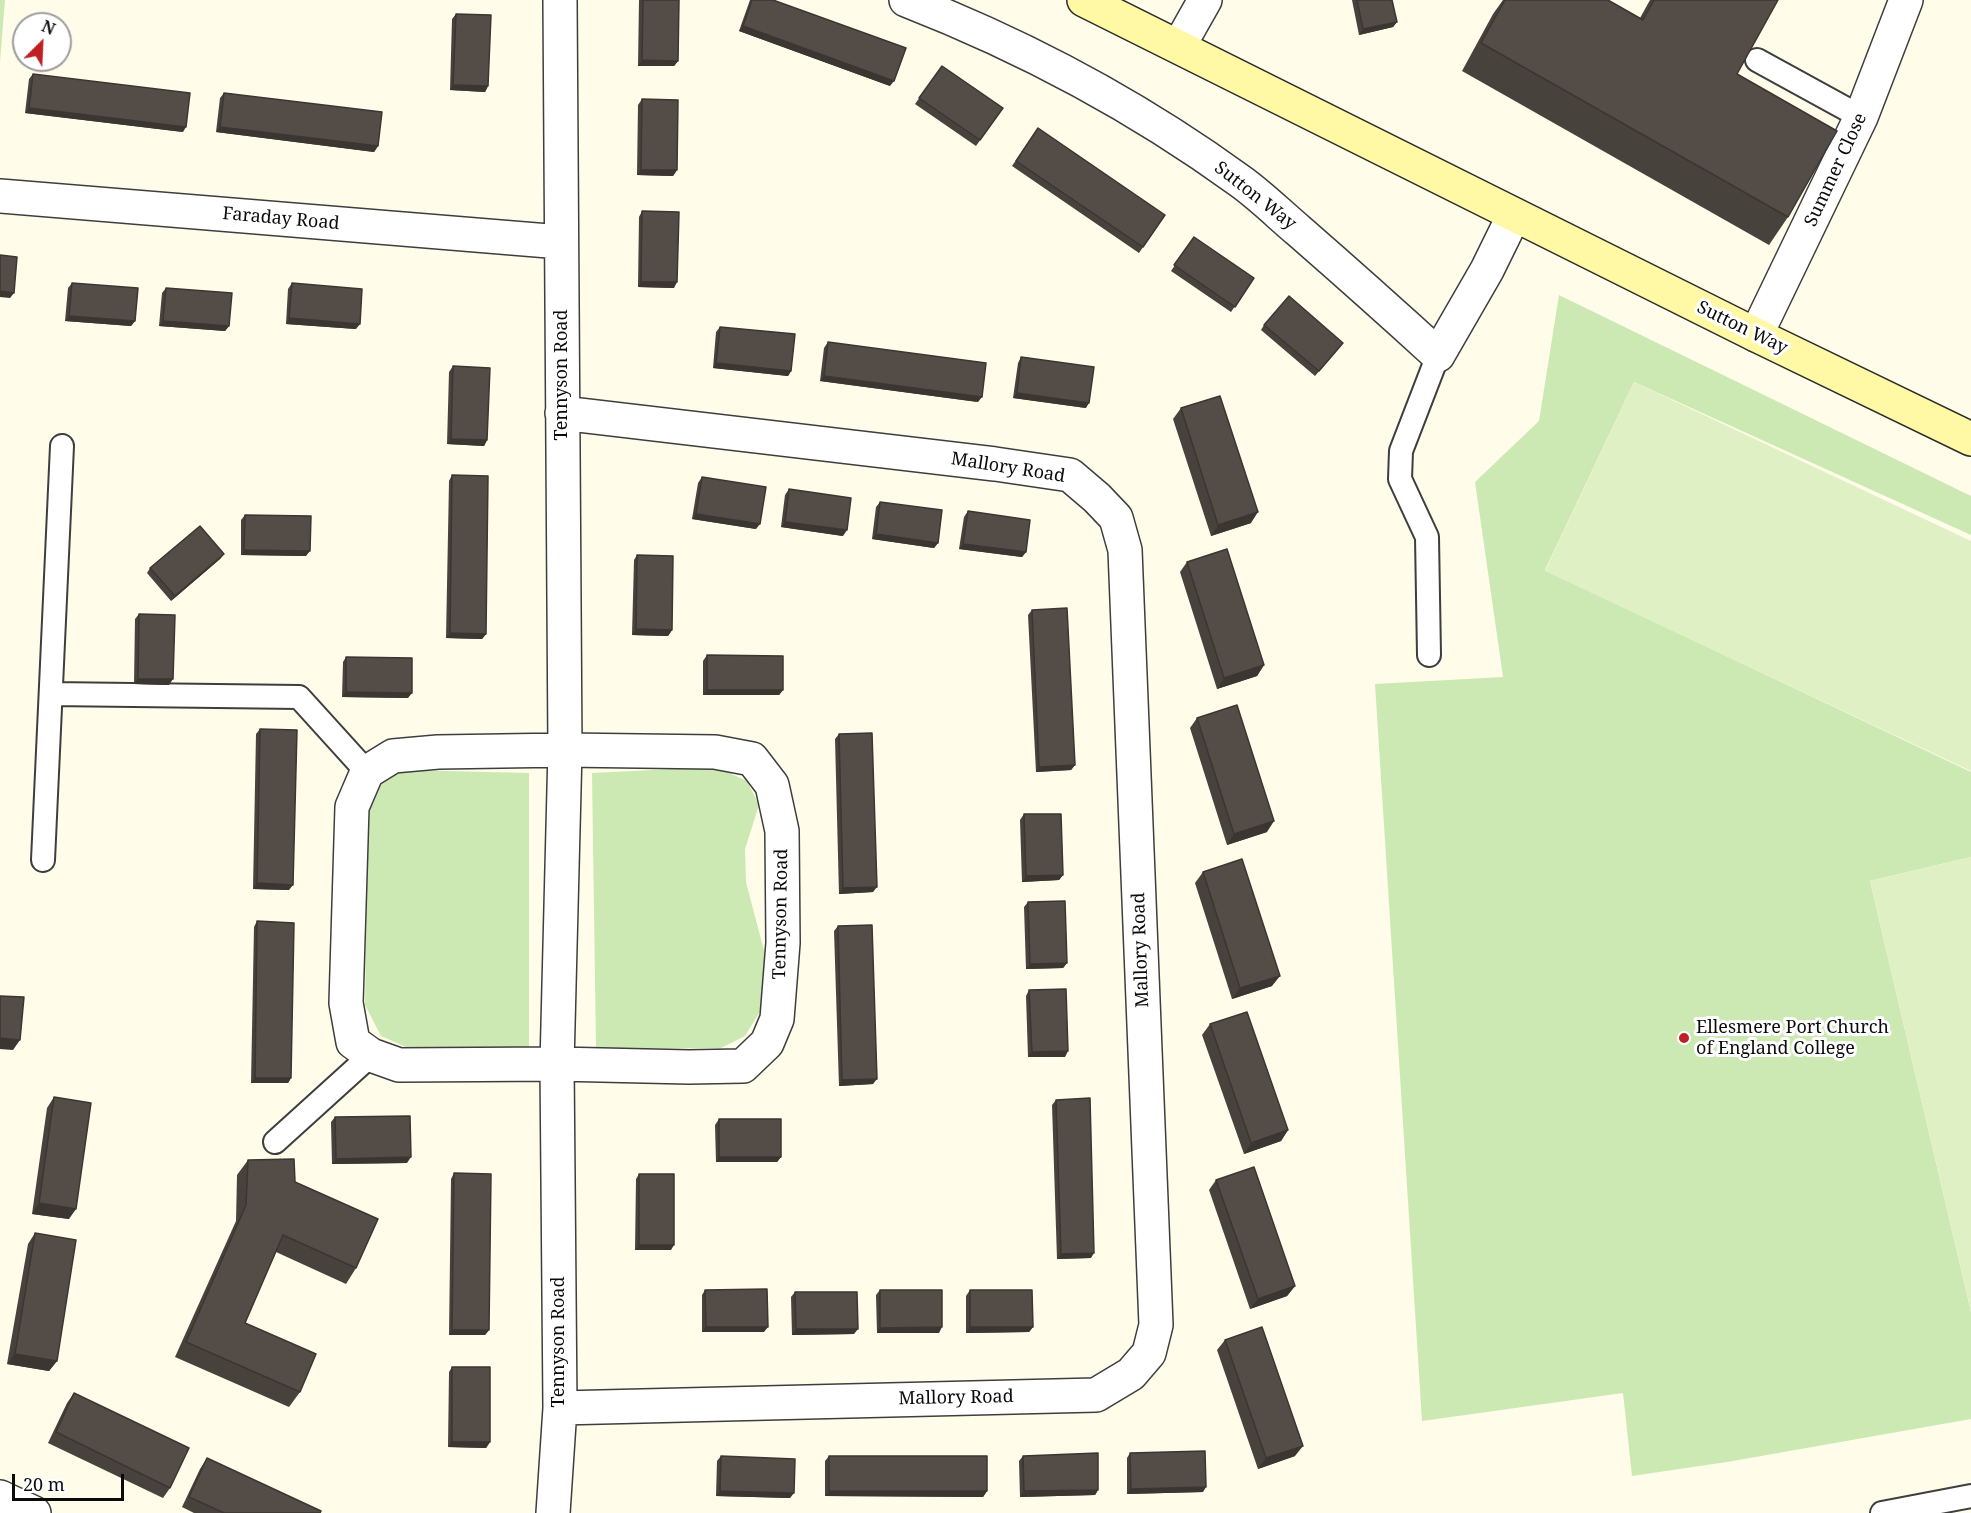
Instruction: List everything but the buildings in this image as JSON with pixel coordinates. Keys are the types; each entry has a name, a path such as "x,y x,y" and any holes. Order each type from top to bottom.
{"main road":[{"name":"Sutton Way","path":"1084,0 1756,335 1971,439"}],"street":[{"name":"Tennyson Road","path":"553,1513 560,1408 556,1064 565,750 560,0"},
{"name":"Sutton Way","path":"906,0 977,29 1066,73 1170,134 1242,182 1438,355"},
{"path":"1179,46 1205,0"},
{"name":"Summer Close","path":"1756,335 1861,117 1906,0"},
{"name":"Faraday Road","path":"0,196 561,242"},
{"path":"1438,355 1514,215"},
{"name":"Mallory Road","path":"560,1408 1096,1395 1131,1374 1149,1353 1156,1325 1125,550 1116,518 1070,475 562,413"},
{"name":"Tennyson Road","path":"565,750 716,752 752,759 772,785 782,831 783,943 777,1018 766,1043 743,1066 689,1067 556,1064 399,1065 371,1054 353,1042 346,1003 352,807 367,772 393,756 438,752 565,750"},
{"path":"0,1497 34,1513"}],"lane":[{"path":"1757,60 1861,117"},
{"path":"1428,656 1427,537 1400,479 1401,451 1438,355"},
{"path":"43,860 62,446"},
{"path":"51,694 299,697 367,772"},
{"path":"275,1142 371,1054"},
{"path":"1882,1513 1971,1496"}],"green space":[{"path":"0,0 5,0 0,62"},
{"name":"Ellesmere Port Church of England College","path":"1559,295 1971,496 1971,535 1634,382 1545,570 1971,772 1971,857 1870,881 1971,1312 1971,1419 1727,1462 1632,1476 1623,1393 1422,1421 1375,684 1503,677 1475,482 1539,421"},
{"path":"1634,382 1971,541 1971,771 1545,571"},
{"path":"716,767 747,781 759,805 745,849 746,882 768,966 761,1010 745,1036 721,1048 596,1049 592,773"},
{"path":"404,770 529,773 529,1047 406,1047 381,1036 365,1005 368,809 379,785"},
{"path":"1971,857 1971,1312 1870,881"}],"place":[{"name":"Ellesmere Port Church of England College","path":"1684,1038"}]}
